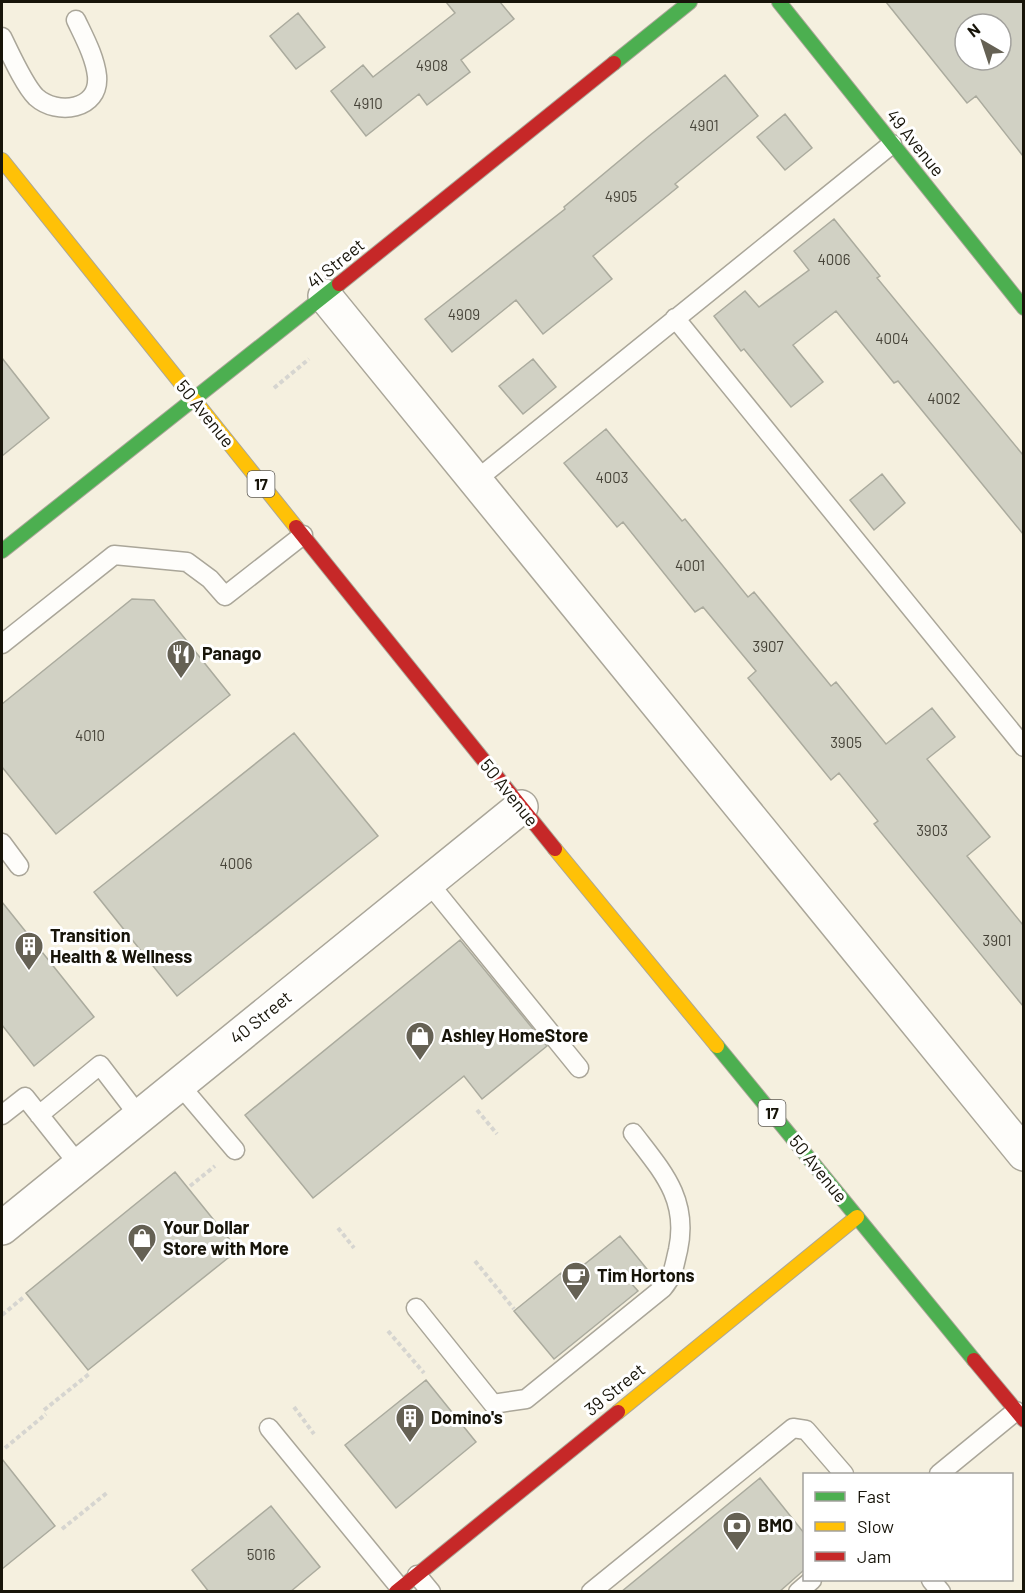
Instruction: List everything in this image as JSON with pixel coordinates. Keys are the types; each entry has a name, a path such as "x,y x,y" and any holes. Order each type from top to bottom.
{"street":[{"name":"41 Street","path":"2,551 325,296 690,2"},
{"name":"49 Avenue","path":"779,2 1023,308"},
{"name":"50 Avenue","path":"2,160 521,807 1020,1415"},
{"path":"325,296 1023,1154"},
{"name":"40 Street","path":"2,1228 521,807"},
{"name":"39 Street","path":"398,1590 857,1217"}],"lane":[{"path":"2,37 35,95 46,105 61,109 75,107 87,100 94,91 98,79 92,56 76,20"},
{"path":"475,481 892,144"},
{"path":"675,318 1023,747"},
{"path":"2,644 114,555 187,562 210,579 225,597 303,535"},
{"path":"2,843 19,866"},
{"path":"428,882 579,1068"},
{"path":"39,1115 100,1065 140,1116"},
{"path":"179,1084 235,1150"},
{"path":"2,1115 25,1097 79,1166"},
{"path":"416,1308 493,1404 526,1399 663,1288 672,1276 682,1233 677,1197 633,1133"},
{"path":"940,1473 1020,1415"},
{"path":"269,1428 398,1590"},
{"path":"597,1590 793,1428 806,1430 843,1473"},
{"path":"417,1575 431,1592"},
{"path":"798,1592 811,1581"}],"path":[{"path":"274,388 309,359"},
{"path":"477,1110 497,1134"},
{"path":"338,1228 354,1248"},
{"path":"475,1261 514,1309"},
{"path":"2,1315 25,1296"},
{"path":"388,1331 424,1373"},
{"path":"5,1448 89,1374"},
{"path":"294,1407 314,1434"},
{"path":"62,1528 108,1492"}],"building":[{"path":"446,2 500,2 514,19 461,60 470,72 427,105 419,94 366,136 331,91 363,65 373,77 455,13"},
{"path":"886,2 1023,2 1023,156 976,96 967,103"},
{"path":"298,13 325,47 296,69 270,36"},
{"path":"725,75 758,116 675,184 678,187 593,256 612,279 543,334 516,300 452,352 425,319 565,209 564,207"},
{"path":"785,114 812,148 785,170 757,137"},
{"path":"834,219 880,276 877,278 1023,455 1023,534 898,381 894,383 836,311 793,345 823,382 791,407 744,349 741,351 714,316 745,291 759,307 809,270 794,251"},
{"path":"2,358 49,418 2,456"},
{"path":"533,359 556,387 523,414 499,386"},
{"path":"606,429 682,521 685,519 748,597 754,592 831,686 836,682 886,744 932,708 955,737 927,759 990,837 967,856 1023,925 1023,1006 874,824 878,821 839,773 831,780 748,678 756,671 703,607 695,612 623,522 617,527 564,463"},
{"path":"882,474 905,503 874,530 850,500"},
{"path":"132,599 154,600 230,695 56,834 2,767 2,704"},
{"path":"294,733 378,836 177,996 94,892"},
{"name":"Transition Health & Wellness","path":"2,902 94,1017 34,1066 2,1025"},
{"name":"Ashley HomeStore","path":"460,940 547,1046 482,1099 464,1076 313,1198 245,1115"},
{"name":"Your Dollar Store with More","path":"175,1172 238,1250 88,1370 26,1293"},
{"name":"Tim Hortons","path":"620,1236 647,1269 630,1282 638,1291 554,1359 514,1311 561,1273 566,1279"},
{"name":"Domino's","path":"426,1380 476,1442 396,1508 345,1445"},
{"path":"2,1459 55,1526 2,1569"},
{"name":"BMO","path":"760,1478 803,1532 803,1571 779,1592 621,1592"},
{"path":"271,1506 320,1567 290,1592 209,1592 192,1570"}],"traffic: fast":[{"path":"614,63 690,2"},
{"path":"779,2 1024,308"},
{"path":"2,551 339,284"},
{"path":"717,1046 974,1360"}],"traffic: slow":[{"path":"2,160 296,527"},
{"path":"555,849 717,1046"},
{"path":"618,1412 857,1217"}],"traffic: jam":[{"path":"339,284 614,63"},
{"path":"296,527 555,849"},
{"path":"974,1360 1024,1420"},
{"path":"396,1592 618,1412"}],"place":[{"name":"Panago","path":"181,680"},
{"name":"Transition Health & Wellness","path":"29,972"},
{"name":"Ashley HomeStore","path":"420,1062"},
{"name":"Your Dollar Store with More","path":"142,1264"},
{"name":"Tim Hortons","path":"576,1302"},
{"name":"Domino's","path":"410,1444"},
{"name":"BMO","path":"737,1552"}]}
